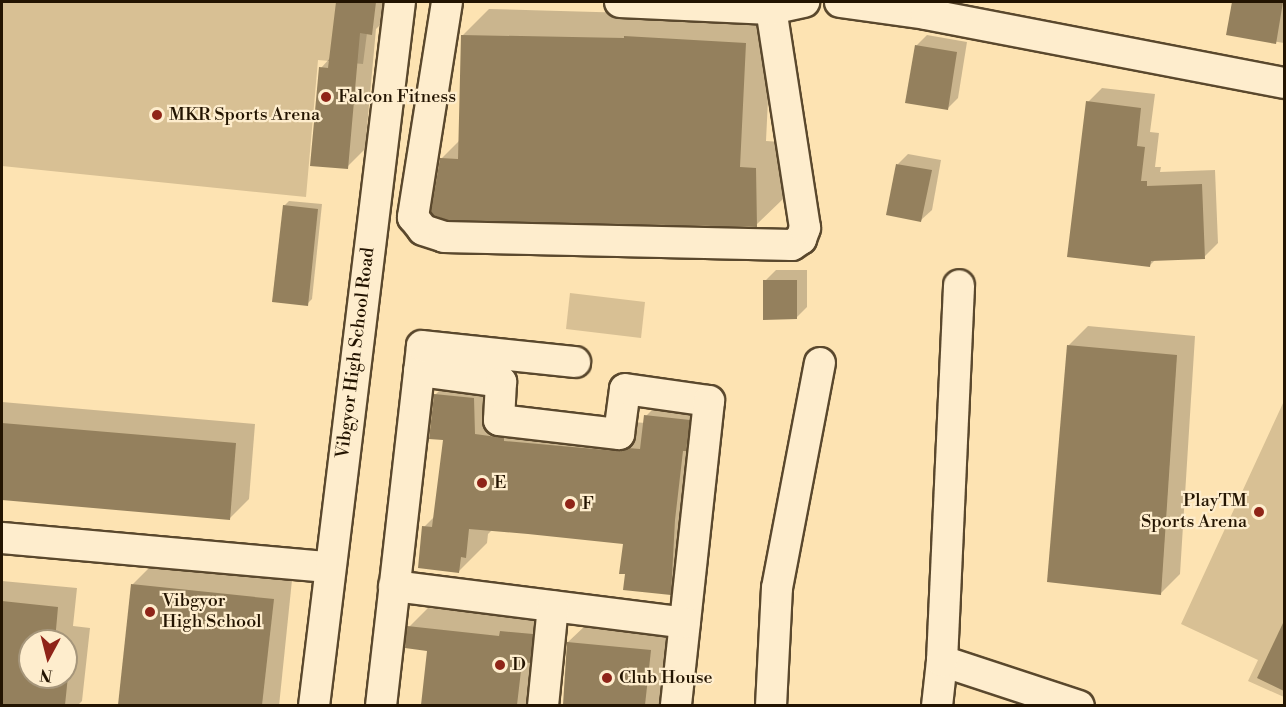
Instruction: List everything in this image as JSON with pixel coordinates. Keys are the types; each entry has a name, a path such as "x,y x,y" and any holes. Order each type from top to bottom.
{"street":[{"name":"Vibgyor High School Road","path":"314,705 400,2"},
{"path":"447,2 413,217 423,230 444,237 792,245 801,239 806,228 770,5"},
{"path":"632,2 770,5 804,2"},
{"path":"840,2 926,14 1284,83"},
{"path":"391,62 436,74"},
{"path":"937,705 942,661 959,285"},
{"path":"381,705 422,346 575,362"},
{"path":"771,705 777,588 820,363"},
{"path":"419,371 501,382 499,420 619,434 625,389 709,401 676,705"},
{"path":"2,538 330,567"},
{"path":"394,586 685,623"},
{"path":"543,705 553,606"},
{"path":"942,661 1079,705"}],"shaded area":[{"name":"MKR Sports Arena","path":"2,2 371,2 363,64 318,60 306,197 2,166"},
{"path":"570,293 645,302 641,338 566,329"},
{"name":"PlayTM Sports Arena","path":"1284,401 1284,697 1248,681 1258,660 1181,624"}],"building":[{"path":"336,2 376,2 372,35 360,33 348,169 310,166 319,67 328,68"},
{"path":"1232,2 1283,2 1276,44 1226,35"},
{"path":"461,35 624,38 624,36 746,43 740,167 756,168 757,227 447,220 433,215 431,212 440,158 458,159"},
{"path":"915,45 957,52 948,110 905,103"},
{"path":"1086,101 1141,108 1137,146 1145,147 1141,181 1147,181 1147,186 1202,184 1205,259 1151,261 1150,267 1067,257"},
{"path":"896,164 932,170 921,222 886,215"},
{"path":"283,205 318,209 308,306 272,302"},
{"path":"763,280 797,280 797,319 763,320"},
{"path":"1067,345 1177,355 1161,595 1047,582"},
{"path":"434,394 474,398 475,434 504,438 504,441 617,451 628,448 640,449 644,415 690,420 686,451 683,451 675,520 671,595 623,590 625,574 619,574 623,544 469,529 466,558 461,557 459,573 418,568 422,526 432,527 443,440 429,439"},
{"path":"2,423 236,443 230,520 2,500"},
{"path":"131,584 274,599 262,705 118,705"},
{"path":"2,601 58,607 56,629 18,629 18,689 67,689 65,705 2,705"},
{"path":"1284,621 1284,691 1257,678"},
{"name":"D","path":"407,626 499,636 500,631 533,634 530,663 522,662 517,705 421,705 427,651 405,648"},
{"name":"Club House","path":"567,642 651,650 645,705 563,705"}],"place":[{"name":"Falcon Fitness","path":"326,97"},
{"name":"MKR Sports Arena","path":"157,115"},
{"name":"E","path":"482,483"},
{"name":"F","path":"570,504"},
{"name":"PlayTM Sports Arena","path":"1259,512"},
{"name":"Vibgyor High School","path":"150,612"},
{"name":"D","path":"500,665"},
{"name":"Club House","path":"607,678"}]}
